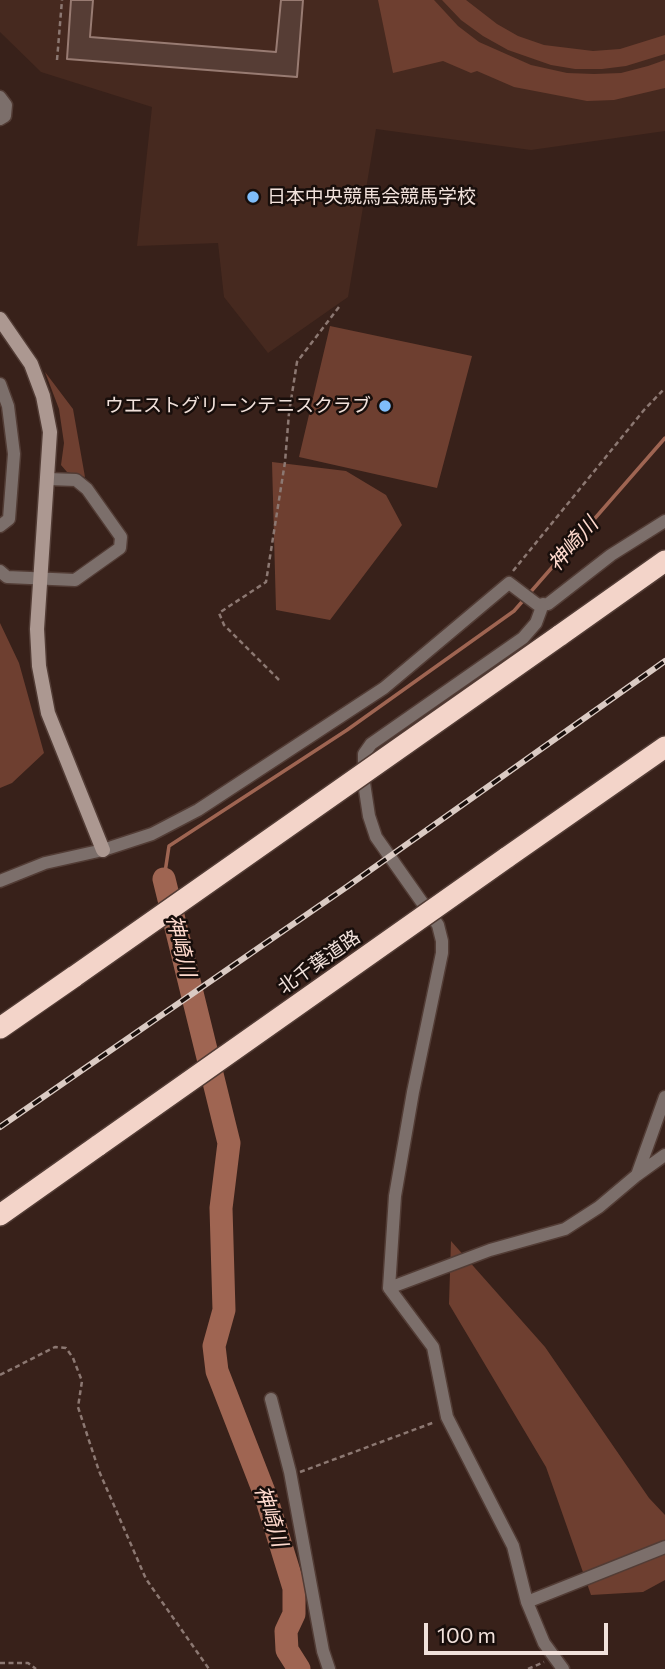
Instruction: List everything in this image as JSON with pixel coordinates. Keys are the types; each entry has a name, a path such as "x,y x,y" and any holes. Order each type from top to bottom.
{"highway":[{"path":"0,1028 665,561"},
{"name":"北千葉道路","path":"0,1214 665,747"}],"street":[{"path":"0,97 6,105 5,116 0,120"},
{"path":"0,319 31,365 43,396 50,432 37,629 38,666 48,713 103,850"},
{"path":"0,384 8,406 7,433 15,454 9,519 0,526"},
{"path":"0,571 7,577 75,580 120,548 121,537 87,489 76,480 48,479"},
{"path":"0,881 45,863 103,850 152,834 198,810 384,688 509,583 538,603 548,604 611,555 665,521"},
{"path":"538,603 536,623 523,638 371,744 364,754 364,783 376,837 438,925 442,941 442,953 395,1196 389,1289 433,1346 447,1417 513,1546 527,1602 544,1643 559,1664"},
{"path":"637,1175 665,1097"},
{"path":"389,1289 490,1250 565,1229 599,1207 665,1155"},
{"path":"271,1399 291,1476 323,1651 329,1669"},
{"path":"527,1602 665,1548"}],"path":[{"path":"57,60 62,0"},
{"path":"279,680 224,625 219,614 266,582 298,362 339,307"},
{"path":"509,583 509,576 516,567 665,388"},
{"path":"0,1375 55,1347 66,1348 82,1381 78,1407 91,1448 136,1555 160,1600 209,1669"},
{"path":"291,1476 447,1417"},
{"path":"0,1664 28,1664 36,1669"},
{"path":"528,1669 559,1664"}],"shaded area":[{"name":"日本中央競馬会競馬学校","path":"0,0 665,0 665,131 531,150 376,129 348,297 268,353 224,297 218,243 137,246 152,107 41,72 0,32"},
{"path":"378,0 434,0 458,26 479,42 531,65 567,73 621,73 665,60 665,88 614,100 587,101 514,87 477,71 471,73 443,61 393,73"},
{"path":"442,0 466,0 497,24 518,36 544,45 593,51 620,49 665,35 665,54 626,66 602,69 575,69 551,65 508,50 483,36 461,20"},
{"name":"ウエストグリーンテニスクラブ","path":"330,326 472,356 437,488 299,457"},
{"path":"45,372 73,409 85,477 67,472 61,465 64,443 59,409"},
{"path":"272,462 346,471 386,495 402,525 330,620 276,610"},
{"path":"0,623 19,663 44,753 12,783 0,788"},
{"path":"451,1241 545,1347 649,1498 665,1515 665,1580 643,1592 591,1595 546,1467 449,1304"}],"building":[{"path":"71,0 93,0 90,37 276,52 281,0 303,0 297,77 67,59"}],"waterway":[{"name":"神崎川","path":"164,879 169,846 347,730 514,611 665,438"},
{"name":"神崎川","path":"164,879 229,1143 221,1208 224,1310 214,1346 217,1371 266,1497 294,1588 294,1614 286,1631 287,1650 299,1669"}],"railway":[{"path":"0,1127 348,886 665,661"}],"place":[{"name":"日本中央競馬会競馬学校","path":"253,197"},
{"name":"ウエストグリーンテニスクラブ","path":"385,406"}]}
